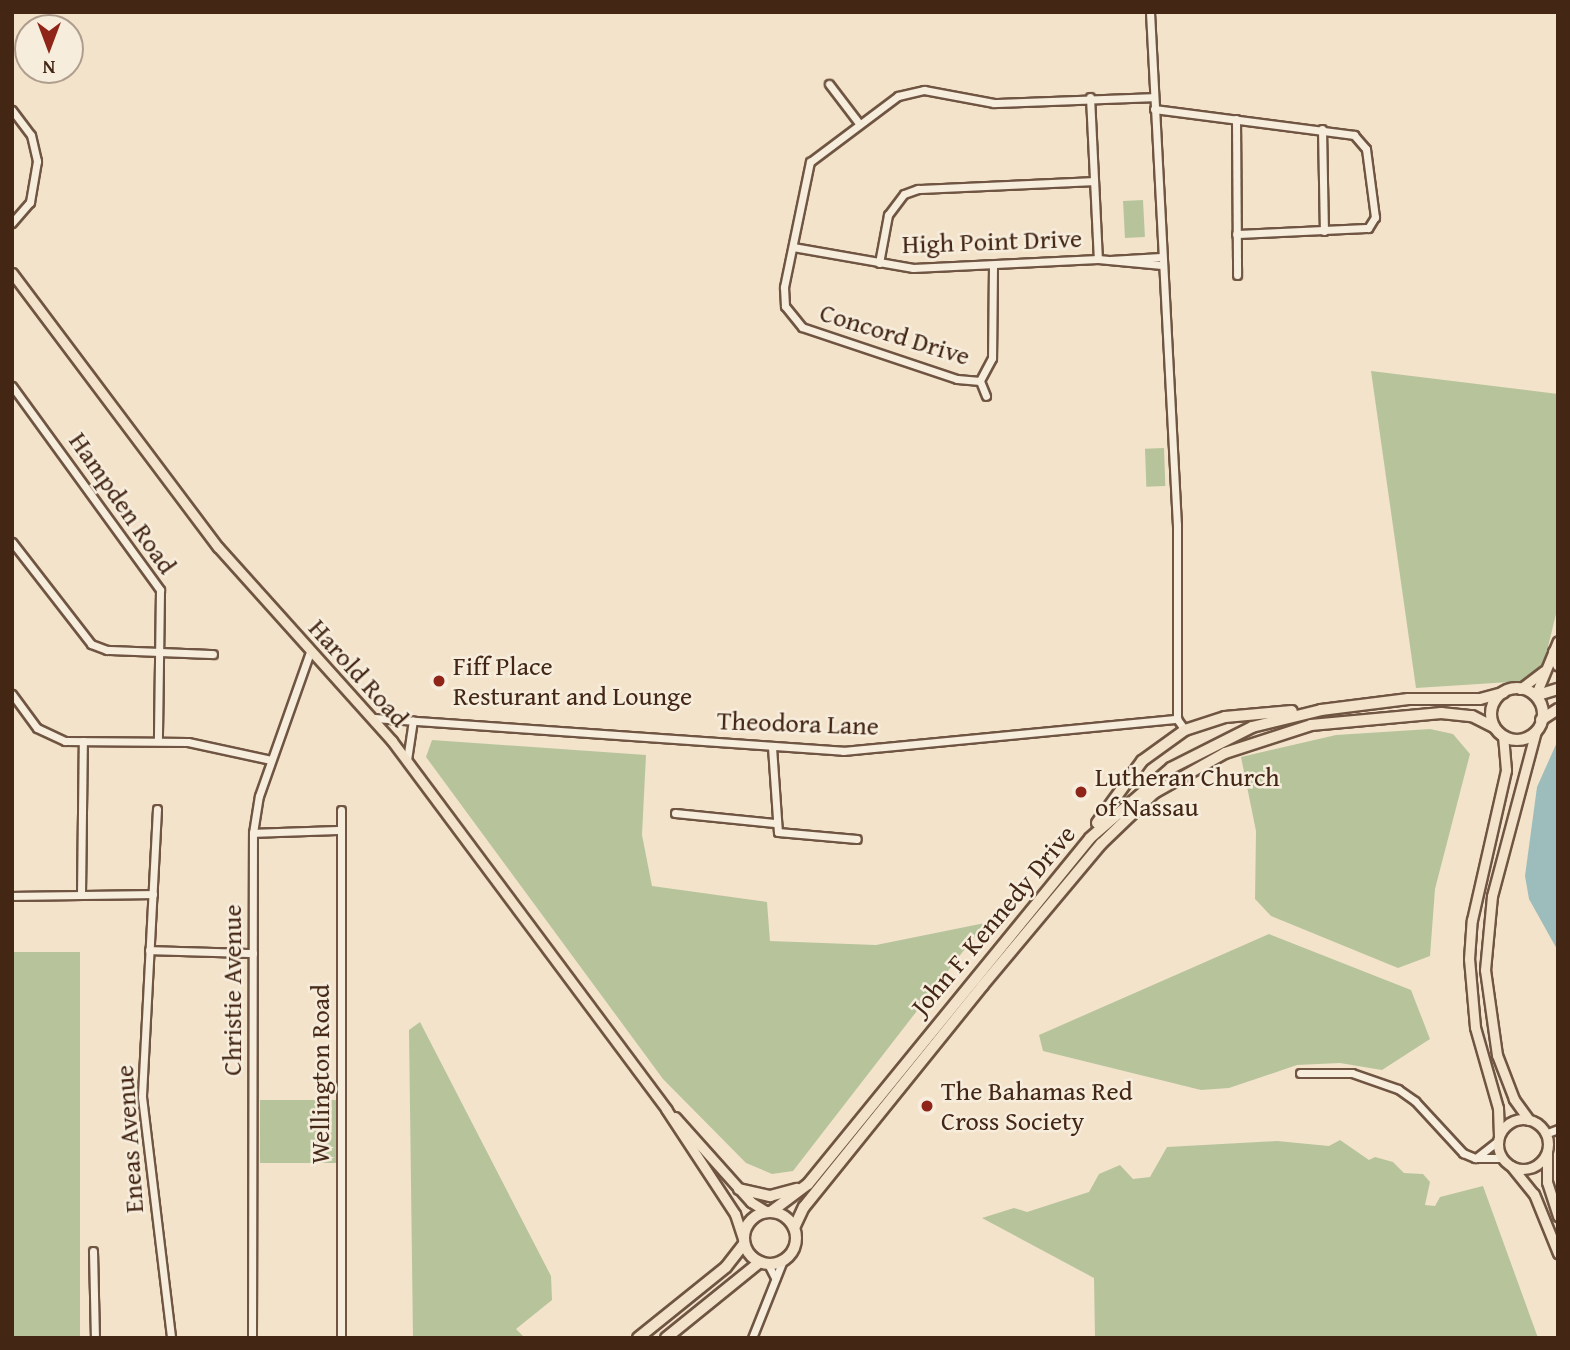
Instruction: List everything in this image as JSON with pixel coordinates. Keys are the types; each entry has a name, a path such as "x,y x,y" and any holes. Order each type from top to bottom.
{"highway":[{"path":"1552,667 1556,646"},
{"path":"1520,688 1537,695 1558,689"},
{"name":"John F. Kennedy Drive","path":"638,1338 726,1267 744,1242 749,1221 769,1211 808,1184 1090,838 1147,786 1195,752 1252,727 1321,710 1408,699 1480,699 1520,688"},
{"path":"1493,727 1492,708 1503,693"},
{"path":"1537,695 1541,720"},
{"path":"1503,737 1520,740 1536,731 1541,720 1558,709"},
{"path":"1090,838 1142,761 1185,730 1225,717 1321,710"},
{"name":"John F. Kennedy Drive","path":"783,1260 795,1245 794,1228 816,1192 1101,844 1154,793 1225,753 1311,726 1441,713 1472,716 1493,727 1503,737"},
{"path":"739,1189 769,1196 808,1184"},
{"path":"769,1211 783,1215 794,1228"},
{"path":"744,1242 764,1263"},
{"path":"666,1338 764,1263 783,1260"}],"main road":[{"name":"Harold Road","path":"12,273 218,547 310,652 374,718 407,760 666,1109 735,1214 744,1242"},
{"path":"1520,688 1552,667"},
{"path":"1537,695 1552,667"},
{"path":"1536,731 1492,896 1485,960 1487,1007 1497,1055 1514,1099 1529,1120 1545,1134 1547,1182 1558,1216"},
{"path":"1503,737 1506,770 1476,897 1469,959 1475,1027 1498,1108 1502,1158 1534,1194 1558,1253"},
{"name":"Harold Road","path":"666,1109 710,1151 739,1189 769,1211"},
{"path":"1499,1138 1511,1122 1529,1120"},
{"path":"1511,1166 1533,1166 1546,1150"}],"street":[{"path":"1150,12 1161,261 1177,525 1177,719 1185,730"},
{"path":"829,84 858,122"},
{"name":"Concord Drive","path":"993,265 992,358 980,381 957,379 802,327 785,306 793,247 810,162 858,122 898,96 915,90 994,103 1090,97 1154,97"},
{"path":"1090,97 1092,181 1098,259"},
{"path":"1154,109 1354,135 1366,149 1374,223 1359,230 1236,234"},
{"path":"12,110 31,135 37,161 30,202 12,223"},
{"path":"1236,119 1237,275"},
{"path":"1322,130 1324,231"},
{"path":"879,262 888,215 904,194 918,189 1092,181"},
{"name":"High Point Drive","path":"793,247 921,268 1098,259 1161,261"},
{"path":"980,381 986,396"},
{"name":"Hampden Road","path":"12,386 157,582 162,601 159,741"},
{"path":"12,542 91,644 107,650 213,654"},
{"name":"Christie Avenue","path":"252,1338 253,834 271,760 310,652"},
{"path":"12,694 45,733 65,741 159,741 209,745 271,760"},
{"name":"Theodora Lane","path":"374,718 772,747 868,750 1177,719"},
{"path":"407,760 413,720"},
{"path":"81,894 83,741"},
{"path":"772,747 775,823 778,832 787,836 857,839"},
{"name":"Eneas Avenue","path":"156,809 142,1097 171,1338"},
{"name":"Wellington Road","path":"341,810 341,1338"},
{"path":"675,813 775,823"},
{"path":"253,834 341,830"},
{"path":"12,896 153,894"},
{"path":"149,950 253,953"},
{"path":"1300,1073 1352,1073 1398,1088 1431,1116 1456,1148 1475,1158 1502,1158"},
{"path":"1545,1134 1558,1129"},
{"path":"1475,1158 1499,1138"},
{"path":"93,1251 95,1338"},
{"path":"752,1338 783,1260"},
{"path":"764,1263 775,1278"}],"green space":[{"path":"1143,200 1145,237 1125,238 1123,201"},
{"path":"1371,371 1558,394 1558,606 1543,667 1527,681 1416,688"},
{"path":"1164,448 1165,486 1146,487 1145,449"},
{"path":"1430,729 1453,734 1470,754 1435,889 1430,956 1398,968 1271,916 1255,899 1256,831 1241,757 1336,735"},
{"path":"432,740 646,755 642,835 652,886 767,902 770,941 876,945 985,923 793,1171 772,1174 746,1163 663,1079 426,757"},
{"path":"1269,934 1411,990 1430,1039 1382,1070 1340,1063 1297,1065 1229,1088 1201,1090 1043,1051 1039,1035"},
{"path":"12,952 80,952 80,1338 12,1338"},
{"path":"420,1022 551,1276 552,1300 516,1329 525,1338 413,1338 409,1030"},
{"path":"260,1100 339,1100 339,1163 260,1163"},
{"path":"1340,1140 1369,1160 1375,1157 1393,1162 1404,1173 1423,1174 1430,1182 1425,1205 1435,1206 1440,1197 1483,1186 1538,1338 1095,1338 1094,1278 982,1218 1014,1208 1027,1212 1089,1192 1099,1174 1120,1165 1133,1179 1150,1177 1167,1147 1277,1141 1329,1146"}],"water":[{"path":"1558,740 1558,951 1529,899 1525,876 1537,787"}],"place":[{"name":"Fiff Place Resturant and Lounge","path":"439,681"},
{"name":"Lutheran Church of Nassau","path":"1081,792"},
{"name":"The Bahamas Red Cross Society","path":"927,1106"}]}
